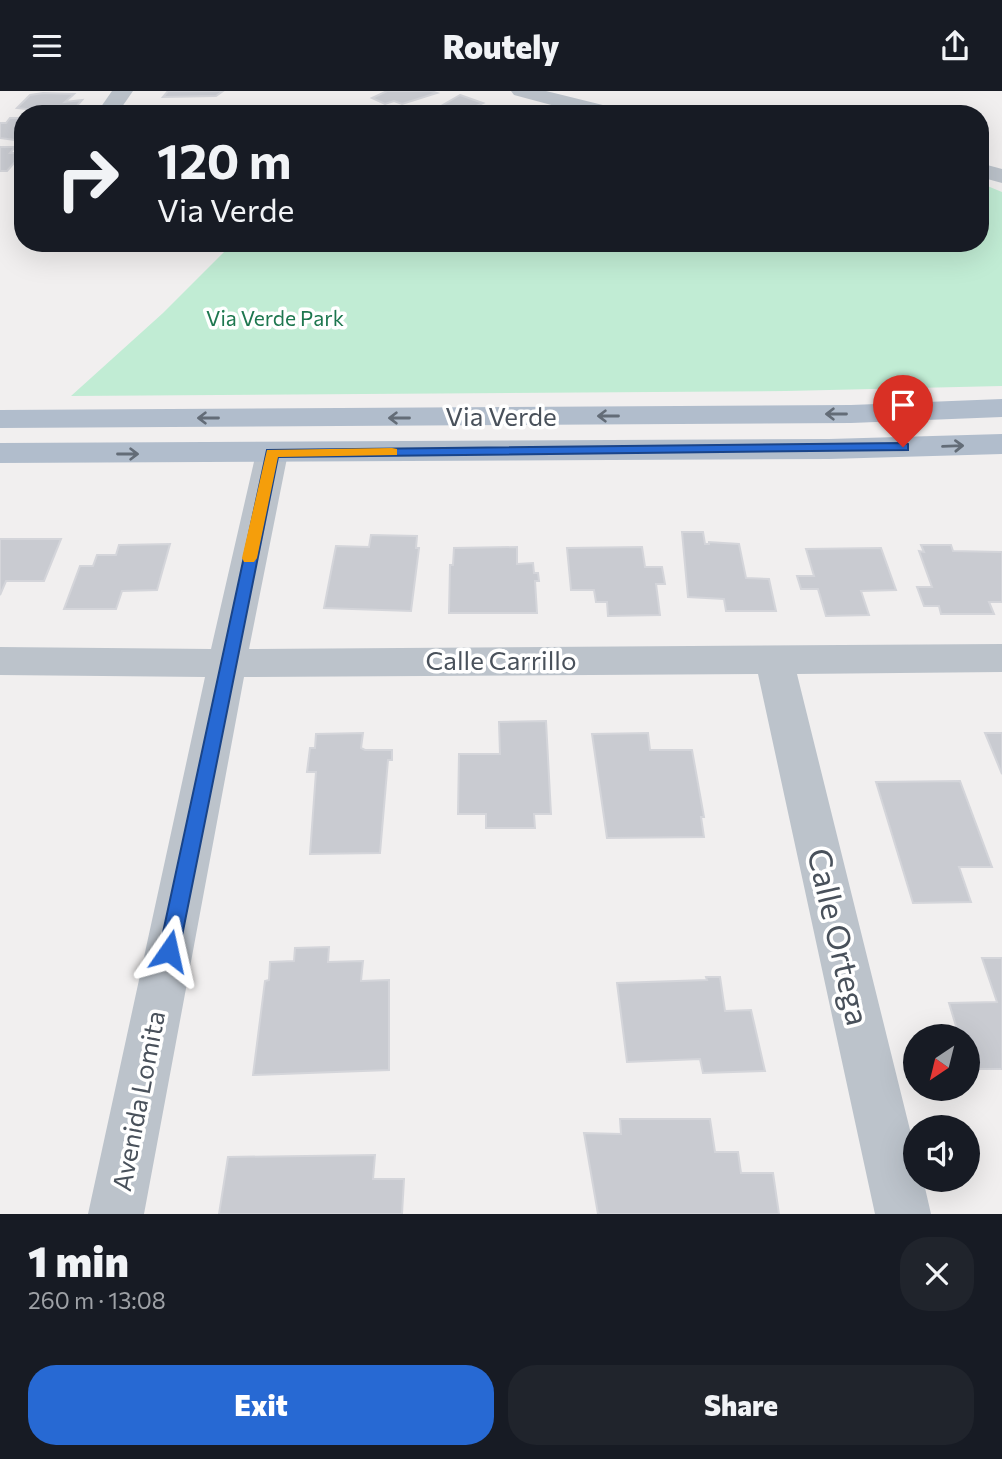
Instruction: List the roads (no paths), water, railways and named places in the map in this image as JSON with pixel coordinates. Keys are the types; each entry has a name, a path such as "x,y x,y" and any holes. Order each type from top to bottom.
{"main road":[{"name":"Via Verde","path":"0,453 274,436 1002,408"},
{"name":"Via Verde","path":"0,419 274,436 829,449 1002,444"}],"street":[{"path":"113,105 124,91"},
{"path":"521,91 576,105"},
{"name":"Avenida Lomita","path":"116,1214 274,436"},
{"name":"Calle Carrillo","path":"0,661 227,663 1002,658"},
{"name":"Calle Ortega","path":"774,660 903,1214"}],"park label":[{"name":"Via Verde Park","path":"275,319"}]}
